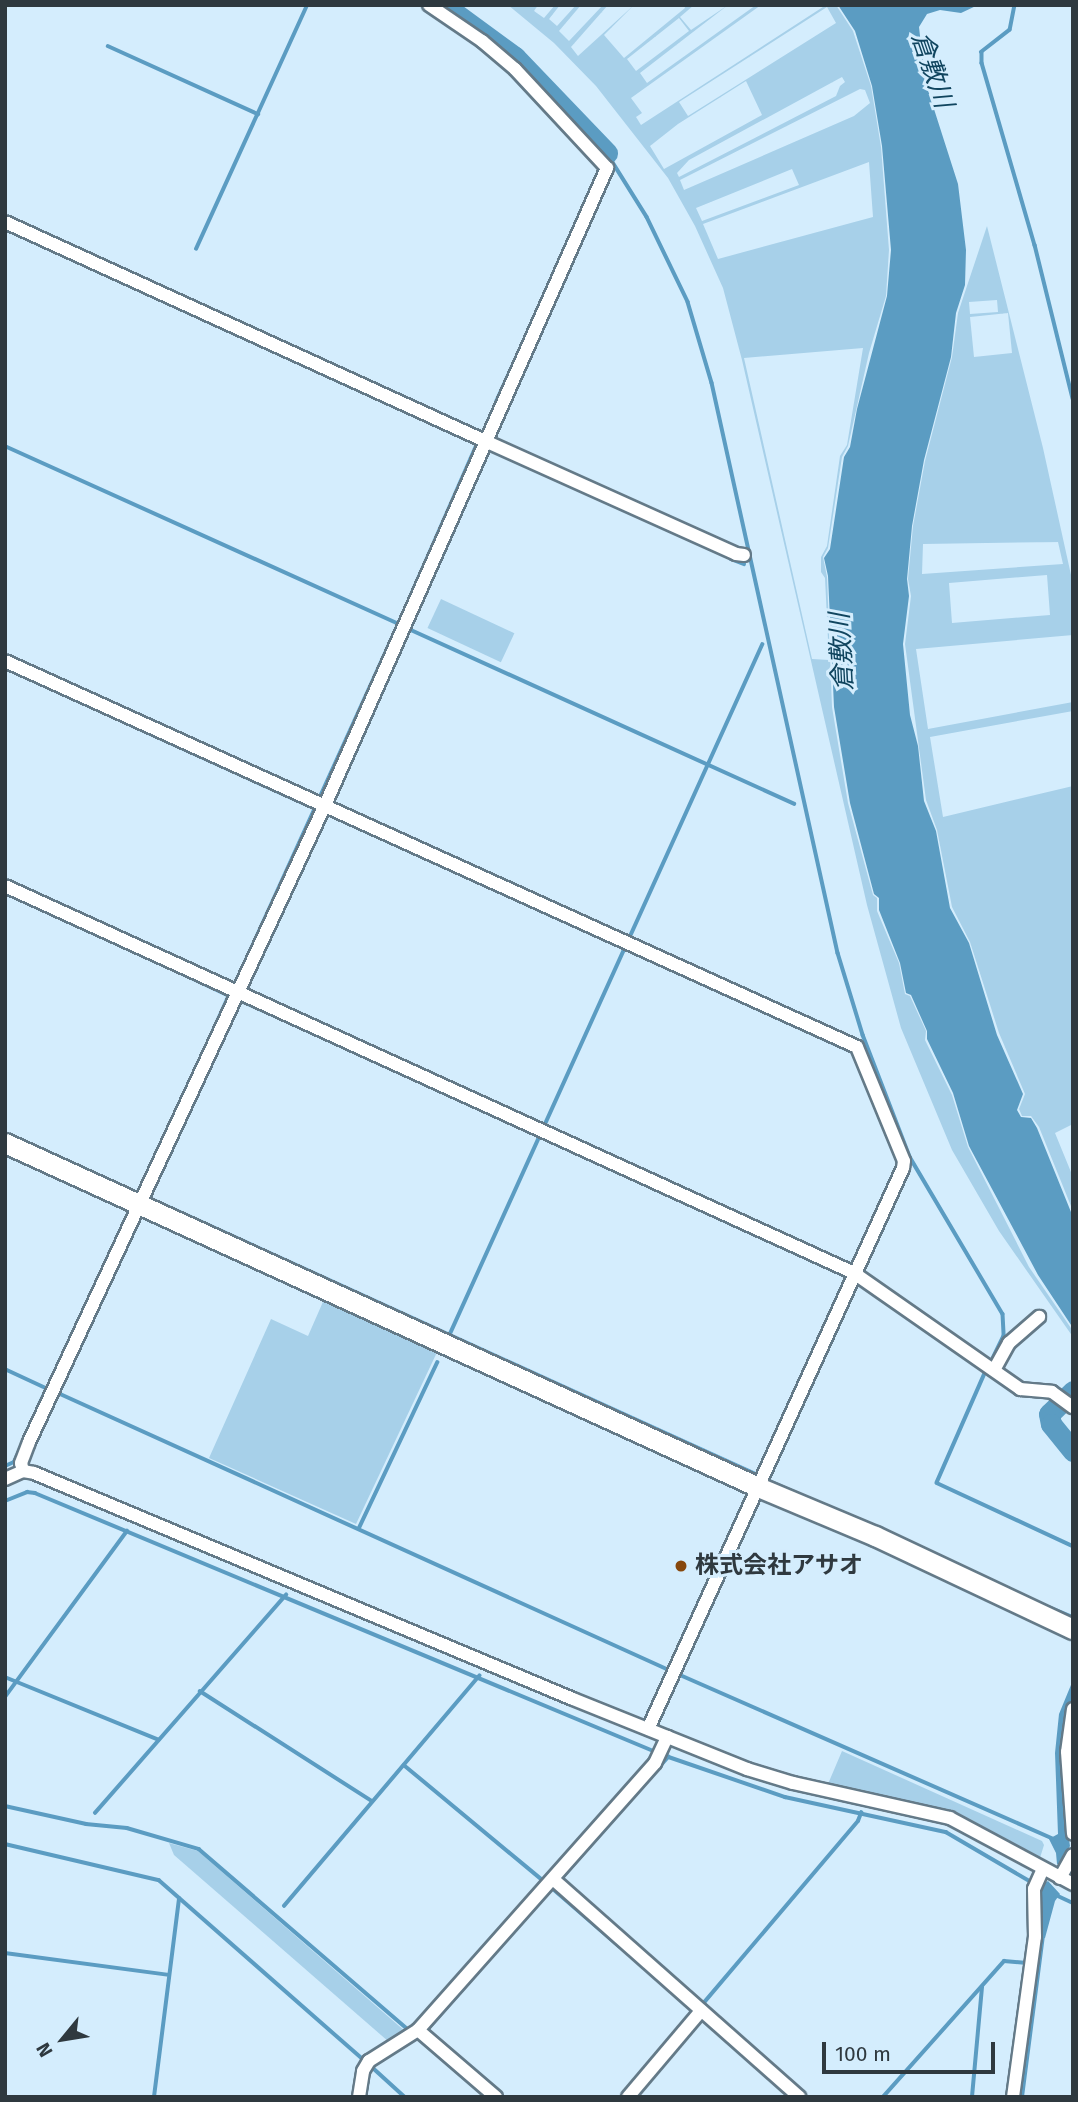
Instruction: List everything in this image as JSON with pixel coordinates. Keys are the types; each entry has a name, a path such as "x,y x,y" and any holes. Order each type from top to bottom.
{"street":[{"path":"23,1471 21,1462 29,1442 236,995 607,168 499,54 429,5"},
{"path":"5,222 485,441 736,554 744,555"},
{"path":"5,661 857,1047 904,1161 648,1729"},
{"path":"5,886 236,995 854,1273 1020,1389 1052,1392 1066,1403"},
{"path":"5,1143 143,1199 761,1480 1073,1629"},
{"path":"990,1368 1009,1343 1040,1317"},
{"path":"5,1479 23,1471 34,1472 648,1729 663,1748 793,1783 950,1818 992,1838 1038,1880 1060,1878 1073,1884"},
{"path":"1073,1709 1067,1752 1073,1834"},
{"path":"359,2097 367,2064 418,2033 553,1883 663,1748"},
{"path":"1060,1878 1073,1855"},
{"path":"1013,2097 1035,1937 1038,1880"},
{"path":"553,1883 799,2097"},
{"path":"628,2097 698,2011"},
{"path":"418,2033 496,2097"}],"shaded area":[{"path":"508,5 538,5 534,11 544,18 555,5 560,5 549,19 557,26 576,5 581,5 559,31 569,41 603,5 608,5 571,47 578,56 634,5 604,35 624,58 685,8 684,5 694,5 680,17 691,30 728,5 640,73 647,83 756,5 761,5 631,98 642,113 636,117 641,125 826,5 836,5 853,31 871,86 881,147 889,250 886,296 869,353 848,446 842,457 828,548 823,557 827,577 832,707 848,803 873,895 877,898 877,911 899,963 905,994 910,996 926,1031 925,1040 952,1095 968,1147 1029,1267 1073,1331 1073,1337 999,1231 952,1150 901,1028 867,905 742,360 723,288 695,226 668,178 596,86 554,43","holes":["827,7 836,23 688,116 679,102","679,18 689,31 636,71 627,59","842,77 845,82 836,96 679,177 677,173 689,160","746,81 762,115 664,169 650,146 678,124","860,89 865,90 870,103 854,116 684,190 680,180","869,162 873,217 718,259 703,224","792,169 799,185 702,221 696,208","863,348 847,445 840,456 827,546 821,557 821,572 825,578 829,660 812,659 744,358"]},
{"path":"987,226 1043,448 1073,584 1073,635 916,649 928,729 1073,702 1073,711 930,737 943,817 1073,786 1073,1124 1055,1133 1073,1177 1073,1211 1039,1127 1031,1116 1022,1116 1019,1109 1025,1094 999,1033 970,942 952,907 937,830 926,800 905,644 911,596 908,579 913,526 925,461 952,357 958,313","holes":["997,300 998,312 970,314 969,302","1008,313 1012,353 974,357 970,317","1058,542 1063,564 922,574 923,544","1047,575 1050,615 952,623 949,583"]},
{"path":"441,599 514,633 501,662 427,628"},
{"path":"326,1295 439,1348 356,1524 209,1458 271,1319 308,1336"},
{"path":"842,1751 1042,1841 1044,1845 1039,1861 939,1811 828,1784"},
{"path":"169,1843 198,1851 406,2032 389,2042 174,1855"}],"water":[{"name":"倉敷川","path":"838,5 978,5 961,13 940,10 927,14 919,27 925,81 958,184 966,250 965,285 956,313 951,357 924,460 912,526 907,579 909,596 903,644 910,715 918,746 924,801 936,831 950,908 969,943 997,1035 1023,1094 1017,1110 1021,1117 1031,1118 1037,1128 1073,1217 1073,1328 1038,1275 969,1146 953,1093 927,1039 927,1031 911,995 906,993 900,963 879,910 879,898 874,894 850,803 834,707 828,576 824,558 830,549 844,457 850,447 857,409 887,296 891,250 882,146 872,86 855,31"},
{"path":"1051,1405 1056,1409 1056,1420 1073,1441 1073,1458 1046,1428 1044,1413"},
{"path":"1073,1680 1073,1699 1066,1717 1067,1826 1070,1846 1060,1865 1057,1864 1056,1853 1049,1839 1058,1834 1055,1753 1059,1714"},
{"path":"1048,1881 1060,1894 1055,1901 1045,1938 1041,1938 1038,1892 1041,1885"}],"waterway":[{"path":"196,249 307,5"},
{"path":"444,5 515,57 607,153"},
{"path":"1015,5 1010,30 982,52 982,63 1035,245 1073,398"},
{"path":"108,46 258,114"},
{"path":"607,153 647,217 688,302 712,383 838,953 863,1035 910,1157 1003,1314 1004,1336 991,1363"},
{"path":"496,402 517,356"},
{"path":"411,595 478,442"},
{"path":"5,446 399,624"},
{"path":"731,559 744,564"},
{"path":"319,799 401,618"},
{"path":"409,629 794,804"},
{"path":"449,1336 762,645"},
{"path":"131,725 316,809"},
{"path":"241,971 316,806"},
{"path":"327,813 853,1052"},
{"path":"179,972 232,997"},
{"path":"208,1042 229,995"},
{"path":"239,1000 296,1025"},
{"path":"147,1197 758,1475"},
{"path":"359,1528 437,1363"},
{"path":"5,1369 48,1389"},
{"path":"987,1369 937,1483 1073,1546"},
{"path":"39,1405 47,1388"},
{"path":"1073,1391 1049,1414 1051,1424 1073,1451"},
{"path":"56,1392 678,1674 1053,1839"},
{"path":"5,1466 14,1462 21,1447"},
{"path":"765,1479 797,1493"},
{"path":"5,1501 27,1492 35,1493 656,1752"},
{"path":"5,1697 127,1531"},
{"path":"95,1813 286,1595"},
{"path":"1049,1607 1073,1617"},
{"path":"284,1906 479,1676"},
{"path":"5,1677 159,1740"},
{"path":"200,1691 372,1801"},
{"path":"663,1755 785,1797 946,1832 1033,1883"},
{"path":"560,1880 668,1757"},
{"path":"404,1765 545,1882"},
{"path":"5,1806 86,1824 127,1828 199,1849 410,2031"},
{"path":"702,2005 858,1821 861,1813"},
{"path":"5,1844 159,1880 365,2061"},
{"path":"551,1887 619,1946"},
{"path":"425,2032 552,1888"},
{"path":"1056,1895 1073,1903"},
{"path":"154,2097 179,1899"},
{"path":"1022,2097 1043,1936"},
{"path":"5,1953 169,1975"},
{"path":"883,2097 1004,1961 1027,1963"},
{"path":"972,2097 982,1987"},
{"path":"371,2066 405,2097"},
{"path":"365,2097 368,2078"}],"place":[{"name":"株式会社アサオ","path":"681,1566"}]}
